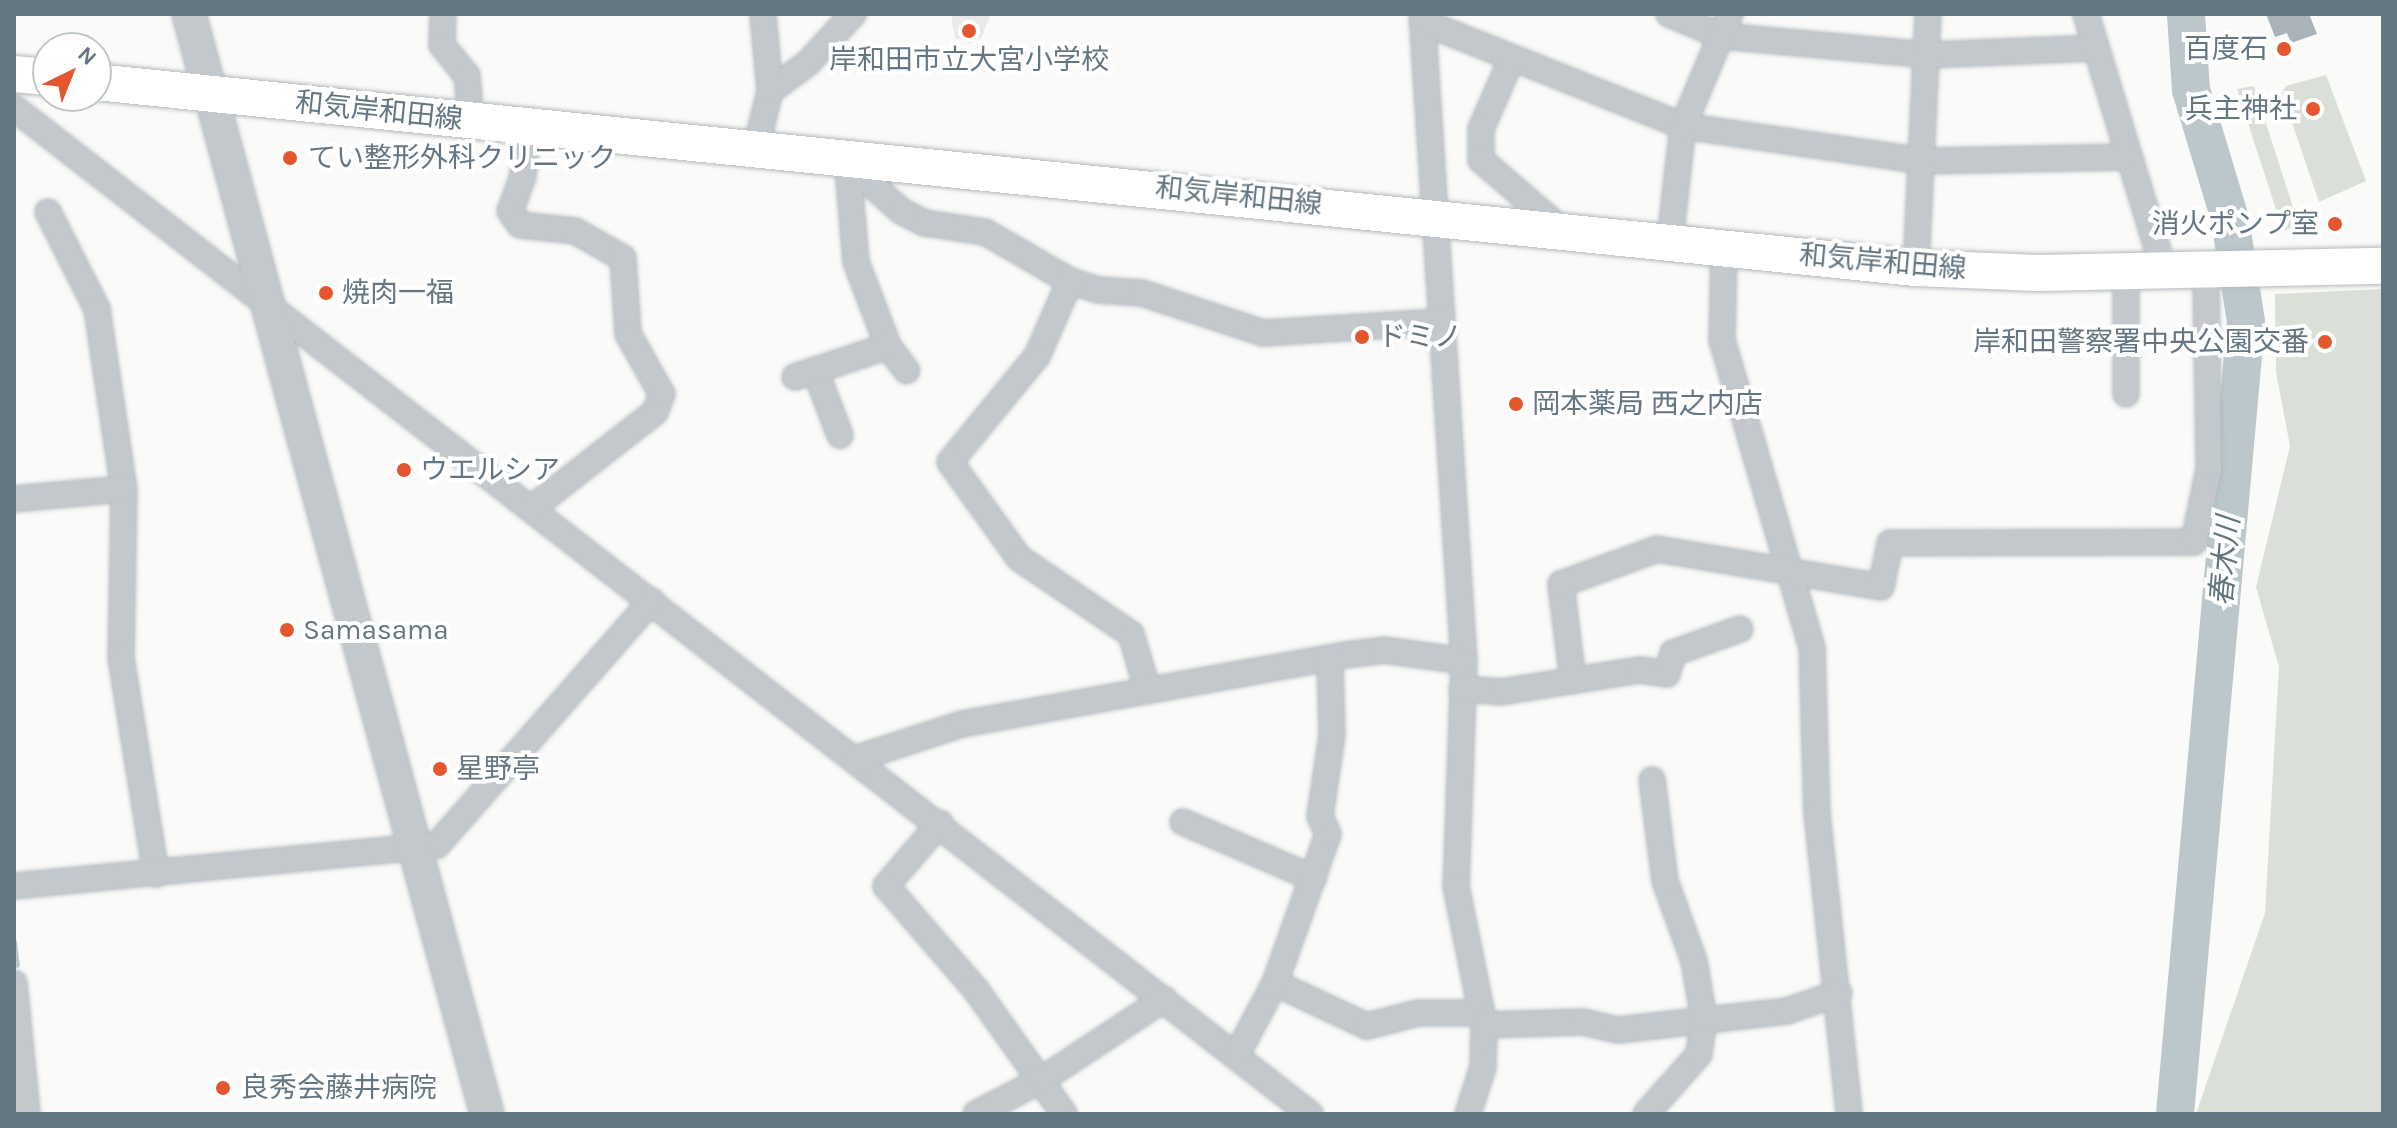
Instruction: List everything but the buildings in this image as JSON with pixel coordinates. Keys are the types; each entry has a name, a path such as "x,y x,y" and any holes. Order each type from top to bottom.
{"main road":[{"name":"和気岸和田線","path":"112,84 756,148 847,160 1433,215 1916,268 2126,272 2280,271 2383,266"}],"street":[{"path":"189,14 487,1114"},
{"path":"443,14 442,45 467,76 471,120"},
{"path":"756,148 770,91 763,14"},
{"path":"770,91 808,63 853,14"},
{"path":"1669,14 1928,55 2095,48"},
{"path":"1916,268 1924,161 1928,14"},
{"path":"2086,14 2164,271"},
{"path":"1468,1114 1483,1067 1483,1019 1456,886 1464,661 1438,322 1422,18 1512,58 1683,126 1924,161 2128,157"},
{"path":"1670,241 1683,126 1725,25"},
{"path":"1512,58 1481,129 1481,160 1561,229"},
{"path":"18,115 270,311 858,758 1310,1114"},
{"path":"528,126 523,176 510,211 520,225 575,231 623,258 628,334 662,394 655,412 531,509"},
{"path":"847,160 901,211 925,223 985,232 1070,281 1142,293 1264,333 1438,322"},
{"path":"847,160 856,262 888,346 907,371"},
{"path":"48,212 97,309 124,489 121,658 156,874"},
{"path":"1724,247 1722,340 1812,648 1817,813 1839,993 1849,1114"},
{"path":"1573,681 1561,584 1657,549 1881,587 1890,543 2194,542 2209,469 2210,271"},
{"path":"2126,272 2126,394"},
{"path":"1070,281 1037,356 950,462 1019,558 1131,634 1148,691"},
{"path":"840,435 805,373 888,346"},
{"path":"14,499 124,489"},
{"path":"14,886 416,850 437,845 651,601"},
{"path":"1462,689 1501,692 1640,670 1667,674 1673,653 1740,629"},
{"path":"858,758 962,724 1330,658 1383,650 1464,661"},
{"path":"1236,1056 1275,983 1328,834 1320,816 1332,735 1330,658"},
{"path":"1646,1114 1699,1054 1704,1019 1694,961 1665,881 1652,780"},
{"path":"1183,822 1313,878"},
{"path":"940,823 886,886 1043,1079 1064,1114"},
{"path":"14,983 18,1072 27,1114"},
{"path":"1275,983 1367,1026 1418,1013 1483,1019 1583,1022 1618,1030 1787,1011 1839,993"},
{"path":"976,1114 1043,1079 1164,999"}],"shaded area":[{"name":"岸和田市立大宮小学校","path":"951,14 991,14 981,38 970,43 955,38"},
{"path":"2326,75 2366,181 2319,202 2282,93 2286,86"},
{"path":"2254,86 2299,226 2283,231 2237,89"},
{"path":"2383,289 2383,1114 2196,1114 2265,913 2279,667 2256,587 2290,446 2276,372 2275,294"}],"waterway":[{"name":"春木川","path":"2175,1114 2246,322 2230,219 2191,90 2186,14"},
{"path":"14,942 17,965"}],"place":[{"name":"岸和田市立大宮小学校","path":"969,31"},
{"name":"百度石","path":"2284,49"},
{"name":"兵主神社","path":"2313,109"},
{"name":"てい整形外科クリニック","path":"290,158"},
{"name":"消火ポンプ室","path":"2335,224"},
{"name":"焼肉一福","path":"326,293"},
{"name":"ドミノ","path":"1362,337"},
{"name":"岸和田警察署中央公園交番","path":"2325,342"},
{"name":"岡本薬局 西之内店","path":"1516,404"},
{"name":"ウエルシア","path":"404,470"},
{"name":"Samasama","path":"287,630"},
{"name":"星野亭","path":"440,769"},
{"name":"良秀会藤井病院","path":"223,1088"}]}
